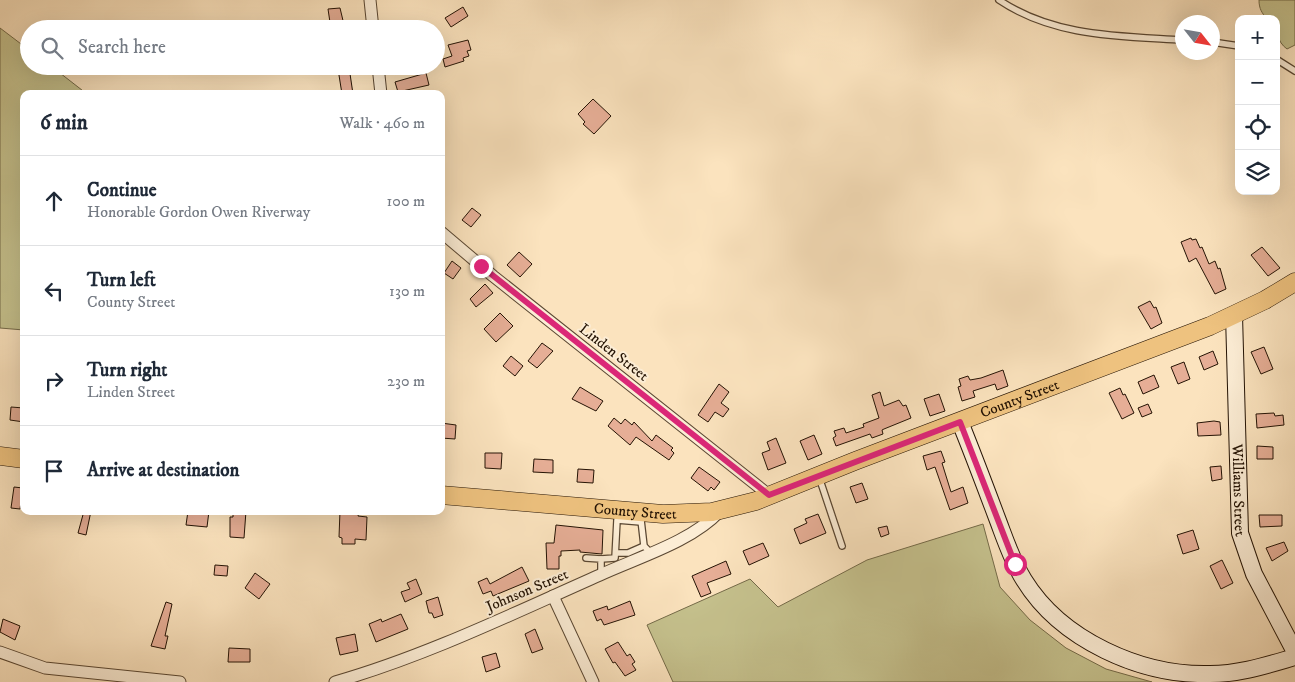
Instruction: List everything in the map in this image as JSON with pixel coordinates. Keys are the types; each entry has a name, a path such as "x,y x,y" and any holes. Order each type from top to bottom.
{"main road":[{"name":"County Street","path":"445,495 642,518 721,510 756,501 818,475 960,422 1234,315 1295,282"},
{"path":"0,456 20,458"}],"street":[{"path":"370,0 372,20"},
{"path":"379,75 381,90"},
{"name":"Linden Street","path":"445,235 493,276 769,495"},
{"name":"Williams Street","path":"1234,315 1240,533 1254,574 1295,652"},
{"path":"960,422 1015,564 1038,600 1069,628 1096,645 1125,659 1186,674 1242,671 1295,657"},
{"name":"Johnson Street","path":"335,682 423,651 553,596 601,574 647,549 697,532 708,524 721,510"},
{"path":"553,596 593,682"},
{"path":"0,652 45,668 180,682"}],"lane":[{"path":"999,0 1031,18 1060,28 1090,34 1175,40"},
{"path":"1220,43 1235,45"},
{"path":"1278,60 1295,71"},
{"path":"818,475 842,546"},
{"path":"586,558 616,558 616,553 617,520 642,518 647,549 628,553 616,553"},
{"path":"601,559 601,574"}],"shaded area":[{"path":"1259,0 1295,0 1295,45 1287,49 1281,43 1280,15 1264,15"},
{"path":"0,28 20,43 20,75 63,75 82,90 20,90 20,330 0,328"},
{"path":"983,524 1000,587 1030,620 1066,648 1106,669 1152,682 673,682 647,625 750,579 778,607 867,560"}],"building":[{"path":"463,7 468,16 451,27 445,18"},
{"path":"340,8 343,20 330,20 328,9"},
{"path":"468,40 471,50 467,51 469,56 463,58 464,61 445,67 445,58 452,56 448,45"},
{"path":"339,75 350,75 352,90 341,90"},
{"path":"419,75 426,75 429,85 397,90 395,82"},
{"path":"593,99 611,116 594,134 583,124 585,122 578,114"},
{"path":"472,208 481,215 471,227 462,220"},
{"path":"1191,238 1192,240 1196,239 1200,248 1202,247 1209,264 1215,261 1218,269 1220,268 1226,289 1215,294 1196,258 1189,262 1181,242"},
{"path":"1262,247 1280,268 1268,276 1251,255"},
{"path":"519,252 532,264 520,277 507,265"},
{"path":"452,261 461,268 453,279 445,274"},
{"path":"485,284 493,293 476,307 470,299"},
{"path":"1150,301 1154,308 1156,307 1162,323 1151,329 1138,307"},
{"path":"500,313 513,326 496,342 484,329"},
{"path":"542,343 553,351 537,368 528,361"},
{"path":"1264,347 1273,369 1261,374 1251,352"},
{"path":"1213,351 1218,364 1204,370 1199,357"},
{"path":"511,356 523,366 515,376 503,366"},
{"path":"1184,362 1190,379 1178,384 1171,367"},
{"path":"1003,370 1008,386 997,390 995,384 973,391 975,397 962,401 958,387 961,386 959,379 968,376 970,380 981,378"},
{"path":"1154,375 1159,387 1143,394 1138,382"},
{"path":"719,384 729,392 721,403 729,409 723,417 715,412 708,422 698,415"},
{"path":"580,387 603,401 596,411 572,399"},
{"path":"1120,388 1134,413 1122,419 1109,393"},
{"path":"880,392 884,406 899,400 903,406 906,405 911,418 882,430 883,434 872,438 870,434 836,446 833,438 836,436 834,431 844,428 846,433 864,427 863,424 879,418 872,395"},
{"path":"939,394 945,411 930,416 924,399"},
{"path":"1148,404 1152,413 1142,417 1138,408"},
{"path":"11,407 20,408 20,421 10,420"},
{"path":"1274,413 1275,416 1283,415 1284,425 1257,428 1256,414"},
{"path":"614,418 621,424 625,419 632,425 634,422 652,441 656,435 673,448 671,450 674,453 669,460 636,437 630,445 608,426"},
{"path":"1220,422 1221,435 1198,436 1197,423"},
{"path":"445,424 456,425 455,439 445,438"},
{"path":"814,435 822,454 808,460 800,441"},
{"path":"776,438 786,463 768,470 762,453 770,450 767,442"},
{"path":"1257,446 1273,447 1273,459 1257,459"},
{"path":"941,451 945,462 942,463 951,492 963,487 968,503 950,510 935,467 927,470 923,456"},
{"path":"485,453 502,453 501,469 485,468"},
{"path":"534,459 553,460 553,473 533,472"},
{"path":"1221,466 1222,479 1212,481 1210,467"},
{"path":"699,467 720,482 714,490 711,487 708,491 691,478"},
{"path":"578,469 594,470 593,483 577,482"},
{"path":"862,483 868,499 856,503 850,487"},
{"path":"14,487 20,488 20,509 11,508"},
{"path":"818,514 826,533 800,544 794,529 807,523 805,519"},
{"path":"83,515 90,515 86,535 78,533"},
{"path":"187,515 208,515 207,527 186,525"},
{"path":"233,515 246,515 244,538 230,537 230,517 233,517"},
{"path":"340,515 367,517 366,540 355,539 355,544 342,544 342,538 339,537"},
{"path":"1259,515 1282,515 1282,526 1260,527"},
{"path":"556,525 603,530 602,554 580,552 580,550 561,551 559,569 547,569 546,543 554,543"},
{"path":"887,526 889,534 881,537 878,528"},
{"path":"1193,530 1199,549 1183,554 1177,535"},
{"path":"1284,542 1288,551 1272,561 1266,548"},
{"path":"763,543 769,556 749,565 743,551"},
{"path":"1222,560 1233,583 1221,589 1210,566"},
{"path":"726,561 731,574 707,583 711,593 701,597 692,576"},
{"path":"215,565 228,566 227,576 214,575"},
{"path":"522,567 529,581 493,596 491,591 483,594 478,582 487,578 490,584"},
{"path":"255,573 270,584 259,599 245,588"},
{"path":"416,579 422,594 405,602 401,592 410,589 407,583"},
{"path":"438,597 443,615 434,618 432,613 429,613 426,601"},
{"path":"630,601 635,615 604,625 601,619 597,621 593,611 607,606 608,610"},
{"path":"166,602 172,604 165,636 168,636 165,649 151,646"},
{"path":"401,614 408,629 376,642 369,624 381,619 382,622"},
{"path":"3,619 20,626 15,640 0,632"},
{"path":"535,629 543,649 532,653 525,634"},
{"path":"355,634 358,651 340,655 336,638"},
{"path":"618,642 627,656 630,654 635,662 632,664 636,670 625,676 615,662 613,663 605,649"},
{"path":"229,648 250,649 250,662 228,662"},
{"path":"496,653 500,667 486,672 482,657"}],"route":[{"path":"481,266 769,495 960,422 1015,564"}]}
